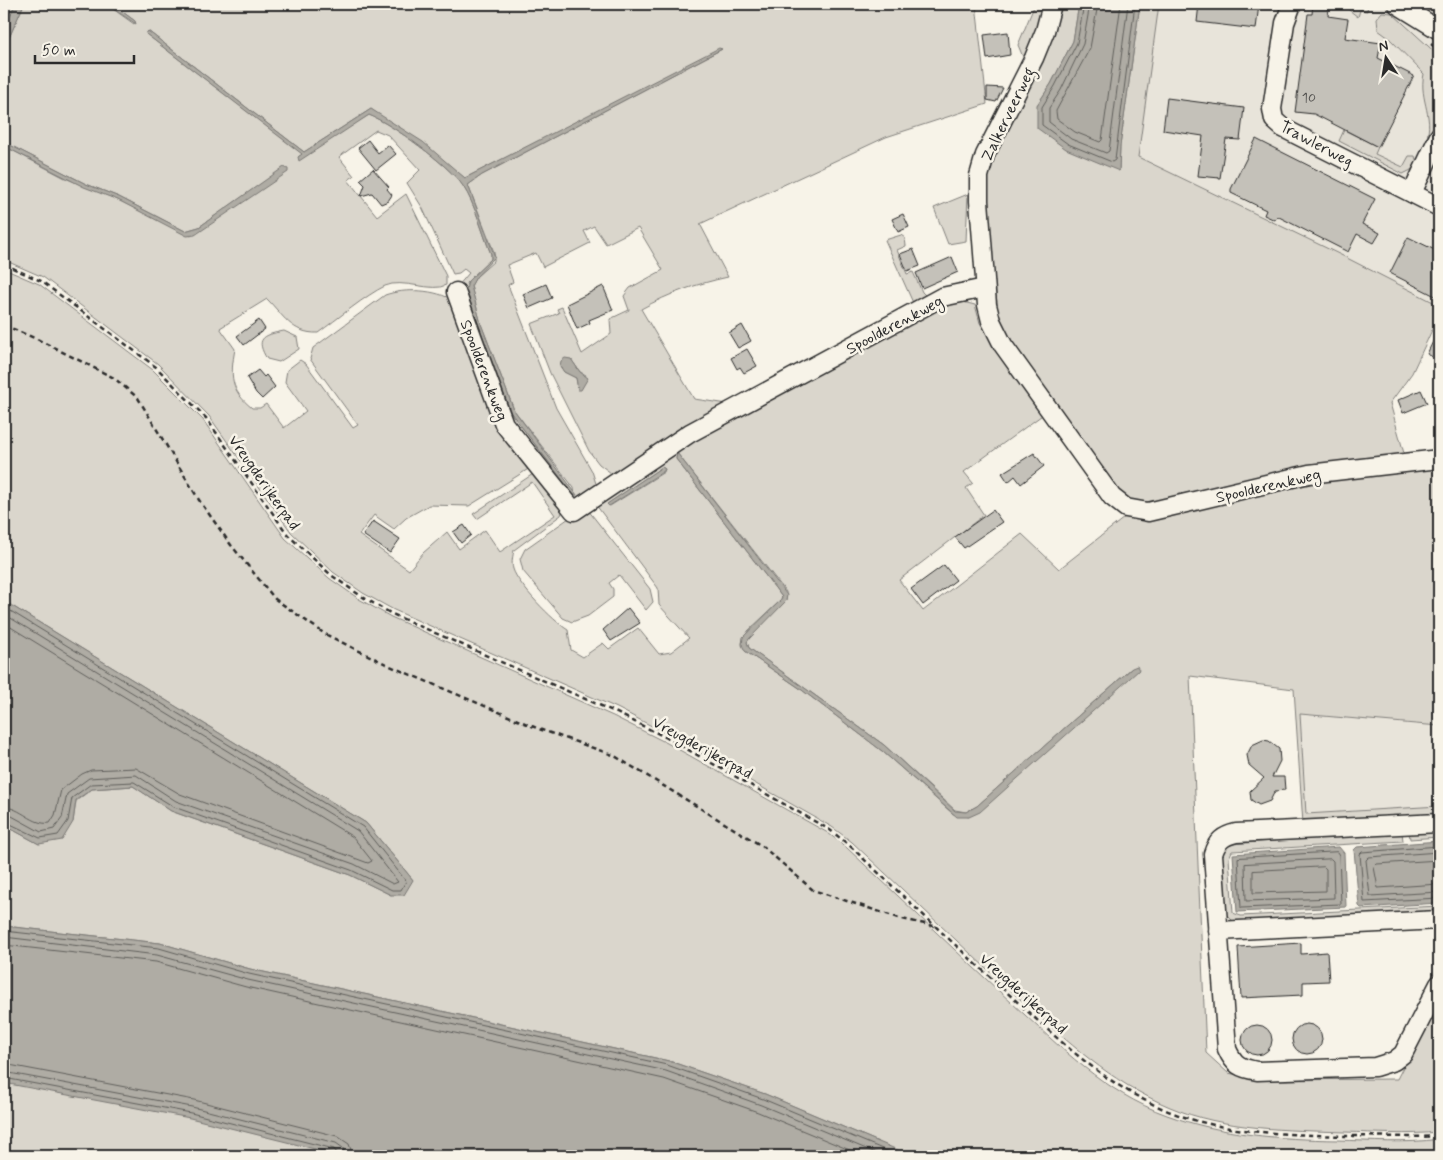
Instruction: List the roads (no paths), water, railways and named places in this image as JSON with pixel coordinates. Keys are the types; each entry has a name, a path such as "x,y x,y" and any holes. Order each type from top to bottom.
{"street":[{"name":"Zalkerveerweg","path":"985,288 979,176 985,155 1034,58 1045,31 1052,4"},
{"name":"Trawlerweg","path":"1292,4 1284,23 1272,109 1274,120 1283,128 1412,193"},
{"path":"1397,4 1439,30"},
{"path":"1439,136 1412,193 1439,207"},
{"name":"Spoolderenkweg","path":"456,292 504,424 574,511 632,470 707,424 942,296 985,288 991,320 1003,345 1112,497 1126,508 1148,512 1309,474 1439,460"},
{"path":"1439,822 1226,836 1216,844 1213,854 1227,1049 1233,1062 1242,1068 1257,1071 1375,1067 1394,1061 1404,1054 1439,984"},
{"path":"1218,931 1439,920"}],"water":[{"path":"15,4 24,4 4,49 4,31"},
{"path":"106,4 112,4 135,21 136,24"},
{"path":"1079,4 1140,4 1120,146 1119,171 1066,149 1037,128 1037,105 1051,84 1073,41"},
{"path":"148,31 304,152 371,109 423,142 465,178 719,48 722,49 482,175 468,185 495,257 476,277 471,286 481,324 514,410 577,495 574,495 511,413 466,290 468,281 491,259 491,254 472,202 456,178 420,146 392,127 369,115 299,161 298,157 302,154 146,34"},
{"path":"4,142 86,184 119,197 185,231 199,227 284,167 288,169 288,172 195,235 187,236 118,200 84,187 4,146"},
{"path":"565,358 571,359 580,372 588,378 581,390 578,390 576,378 564,372 560,366 561,361"},
{"path":"677,453 787,595 786,601 749,639 747,642 749,648 884,745 955,811 966,812 977,806 1132,668 1137,666 1139,670 980,812 969,817 957,817 882,751 798,687 745,651 742,645 743,637 782,597 676,459"},
{"path":"662,467 665,469 664,471 609,506 607,504"},
{"path":"4,601 366,823 413,880 404,895 391,895 350,875 171,811 133,786 92,789 76,800 73,822 62,840 39,844 4,825"},
{"path":"1439,841 1439,903 1361,908 1359,906 1354,850 1357,847"},
{"path":"1339,847 1344,853 1346,907 1237,912 1233,854"},
{"path":"4,926 160,943 250,969 669,1061 765,1094 912,1156 343,1156 190,1118 4,1083"}]}
